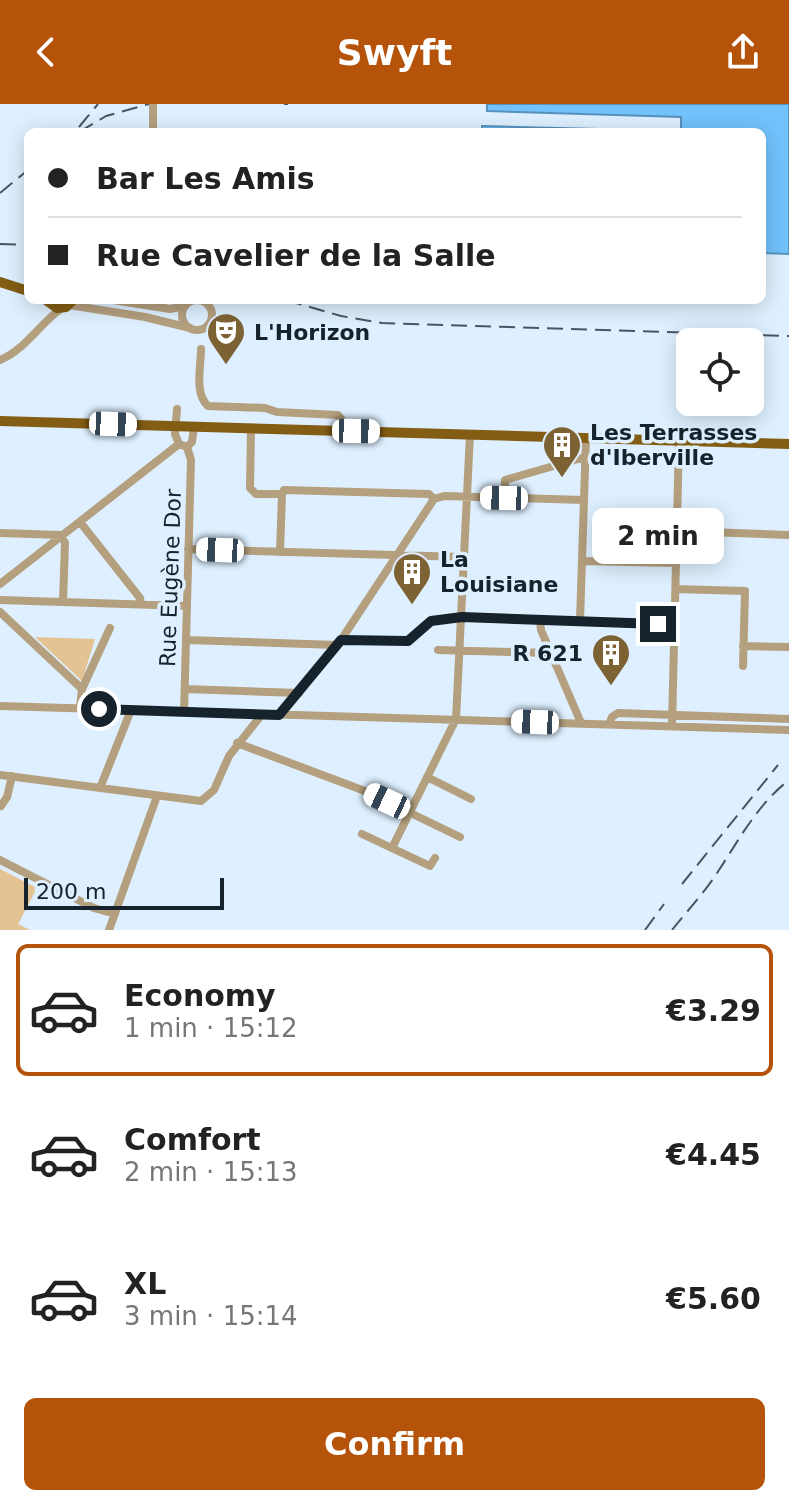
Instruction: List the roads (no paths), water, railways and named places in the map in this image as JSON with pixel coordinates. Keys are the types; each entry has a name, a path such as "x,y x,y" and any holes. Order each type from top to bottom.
{"main road":[{"path":"0,282 24,287"},
{"path":"0,421 789,444"}],"street":[{"path":"153,104 153,128"},
{"path":"43,321 47,304"},
{"path":"0,360 19,348 43,321 68,304 199,330 210,322 211,309 206,304"},
{"path":"138,304 170,309 185,304"},
{"path":"188,304 182,316 190,328"},
{"path":"201,349 200,395 208,406 338,415 343,431"},
{"name":"Rue Eugène Dor","path":"177,409 175,439 183,445 191,460 184,712"},
{"path":"0,584 61,535 183,445 192,442 194,427"},
{"path":"251,428 251,490 256,494 282,494 288,489 429,494 434,499"},
{"path":"392,848 456,719 470,434"},
{"path":"580,621 586,438"},
{"path":"672,726 679,440"},
{"path":"504,498 505,480 585,457"},
{"path":"280,552 282,494"},
{"path":"279,715 339,643 434,499 444,496 584,500"},
{"path":"80,522 140,598 141,604"},
{"path":"677,531 789,535"},
{"path":"0,533 61,535"},
{"path":"61,535 65,543 63,602"},
{"path":"188,549 464,557"},
{"path":"582,561 676,563"},
{"path":"676,589 745,591 743,666"},
{"path":"0,600 187,606"},
{"path":"0,612 82,689"},
{"path":"186,640 408,641 431,621 462,617 675,624"},
{"path":"540,620 550,653 581,723"},
{"path":"80,708 82,689 110,628"},
{"path":"743,646 789,647"},
{"path":"438,650 550,653"},
{"path":"185,689 299,693"},
{"path":"0,706 789,730"},
{"path":"100,788 131,710"},
{"path":"609,724 618,713 789,719"},
{"path":"0,774 194,802 208,797 237,743 259,718 259,714"},
{"path":"237,743 365,791 460,837"},
{"path":"1,806 7,797 12,776"},
{"path":"427,777 471,799"},
{"path":"0,789 1,806"},
{"path":"109,930 157,796"},
{"path":"362,834 430,866 435,858"},
{"path":"0,860 94,908 115,914"}],"water":[{"path":"487,104 789,104 789,254 766,253 766,128 681,128 681,117 487,111"},
{"path":"482,126 562,128 482,128"}],"railway":[{"path":"79,127 98,104"},
{"path":"86,128 106,116 149,104"},
{"path":"0,193 24,173"},
{"path":"0,244 24,245"},
{"path":"300,304 341,316 382,323 789,336"},
{"path":"682,884 778,765"},
{"path":"672,930 708,885 759,811 789,780"},
{"path":"645,930 664,904"}],"place":[{"name":"L'Horizon","path":"226,366"},
{"name":"Les Terrasses d'Iberville","path":"562,479"},
{"name":"La Louisiane","path":"412,606"},
{"name":"R 621","path":"611,687"}]}
